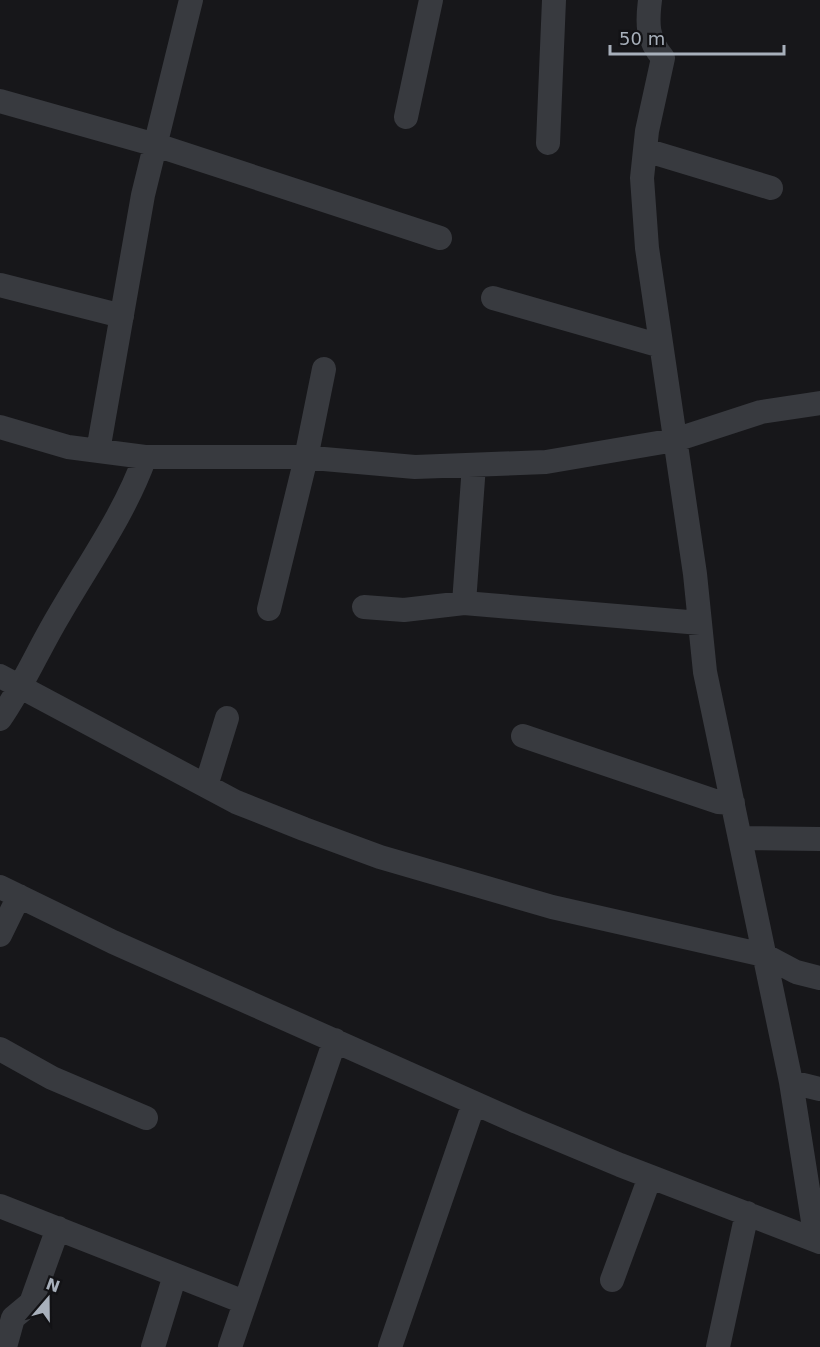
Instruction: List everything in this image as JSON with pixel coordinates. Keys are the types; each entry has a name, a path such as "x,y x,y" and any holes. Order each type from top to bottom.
{"street":[{"path":"98,451 143,195 191,0"},
{"path":"406,117 431,0"},
{"path":"548,143 554,0"},
{"path":"650,0 648,32 653,47 663,58 645,150 642,178 647,248 705,672 791,1082 818,1241"},
{"path":"0,101 156,145 440,238"},
{"path":"645,150 771,188"},
{"path":"0,285 122,316"},
{"path":"493,298 661,346"},
{"path":"269,609 306,458 324,369"},
{"path":"0,427 68,447 145,457 306,458 415,467 546,462 675,440 761,412 820,403"},
{"path":"0,719 22,687 57,618 134,486 145,457"},
{"path":"464,603 474,465"},
{"path":"364,607 404,610 464,603 700,623"},
{"path":"0,676 236,802 380,857 552,907 764,955 796,972 820,978"},
{"path":"206,786 227,718"},
{"path":"523,736 718,802 733,803"},
{"path":"740,838 820,839"},
{"path":"0,935 10,892 124,946 474,1103 650,1177 818,1241"},
{"path":"230,1347 335,1040"},
{"path":"0,1049 52,1078 146,1118"},
{"path":"791,1082 820,1089"},
{"path":"390,1347 474,1103"},
{"path":"612,1280 650,1177"},
{"path":"0,1206 244,1302"},
{"path":"718,1347 747,1213"},
{"path":"5,1347 13,1318 31,1303 57,1228"},
{"path":"153,1347 175,1275"}]}
